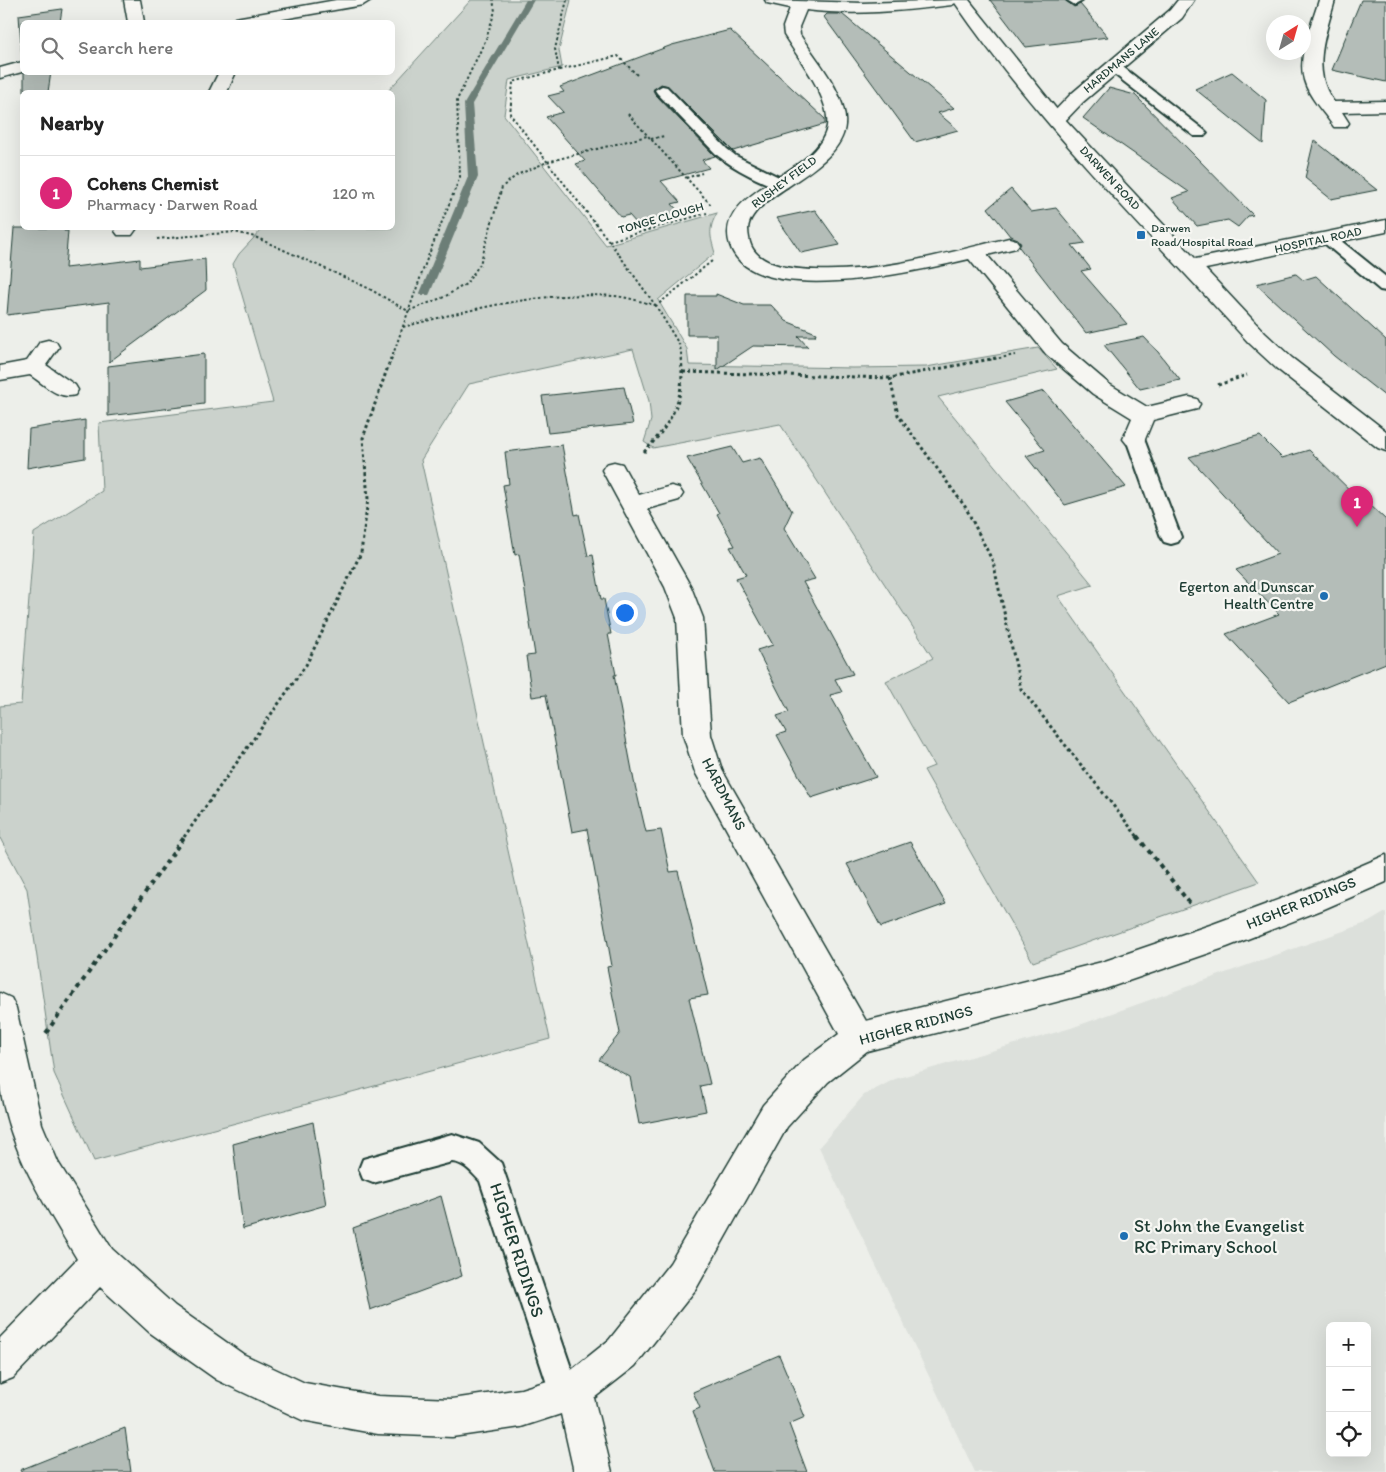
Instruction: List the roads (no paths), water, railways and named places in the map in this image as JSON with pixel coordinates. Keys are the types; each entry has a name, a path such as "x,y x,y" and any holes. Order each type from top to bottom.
{"street":[{"path":"132,0 136,20"},
{"path":"252,20 364,0"},
{"path":"773,0 799,6 854,8 952,0"},
{"name":"DARWEN ROAD","path":"961,0 1056,120 1257,338 1284,363 1386,443"},
{"name":"HARDMANS LANE","path":"1056,120 1077,98 1176,14 1186,0"},
{"path":"1327,0 1311,66 1312,78 1317,90 1340,123"},
{"name":"RUSHEY FIELD","path":"799,6 791,27 792,35 834,102 837,119 834,134 822,153 744,212 735,229 737,240 745,255 764,267 787,275 814,278 899,268 974,252"},
{"path":"0,73 20,68"},
{"path":"219,90 226,75"},
{"path":"1330,107 1386,106"},
{"name":"HOSPITAL ROAD","path":"1191,266 1386,226"},
{"path":"1009,244 974,252 1054,348 1101,390 1144,415 1189,404"},
{"path":"34,367 48,347"},
{"path":"0,373 34,367 67,390"},
{"path":"1135,439 1144,415"},
{"name":"HARDMANS","path":"614,470 678,587 690,618 696,735 709,772 858,1038"},
{"path":"633,505 671,494"},
{"name":"HIGHER RIDINGS","path":"0,1008 25,1125 46,1174 98,1262 162,1319 230,1367 302,1400 378,1415 452,1418 521,1408 570,1392 622,1353 682,1276 775,1116 816,1071 858,1038 1102,976 1216,937 1313,900 1386,868"},
{"path":"0,1365 98,1262"},
{"path":"570,1392 593,1472"}],"lane":[{"path":"1114,66 1199,133"},
{"path":"662,90 722,152 731,159 781,184"},
{"path":"1329,238 1386,286"},
{"path":"1135,439 1171,537"},
{"name":"HIGHER RIDINGS","path":"373,1169 452,1148 462,1148 470,1151 491,1173 570,1392"}],"waterway":[{"path":"425,293 473,177 468,104 530,0"}],"place":[{"name":"Darwen Road/Hospital Road","path":"1141,235"},
{"name":"Cohens Chemist","path":"1357,527"},
{"name":"Egerton and Dunscar Health Centre","path":"1324,596"},
{"name":"St John the Evangelist RC Primary School","path":"1124,1236"}]}
